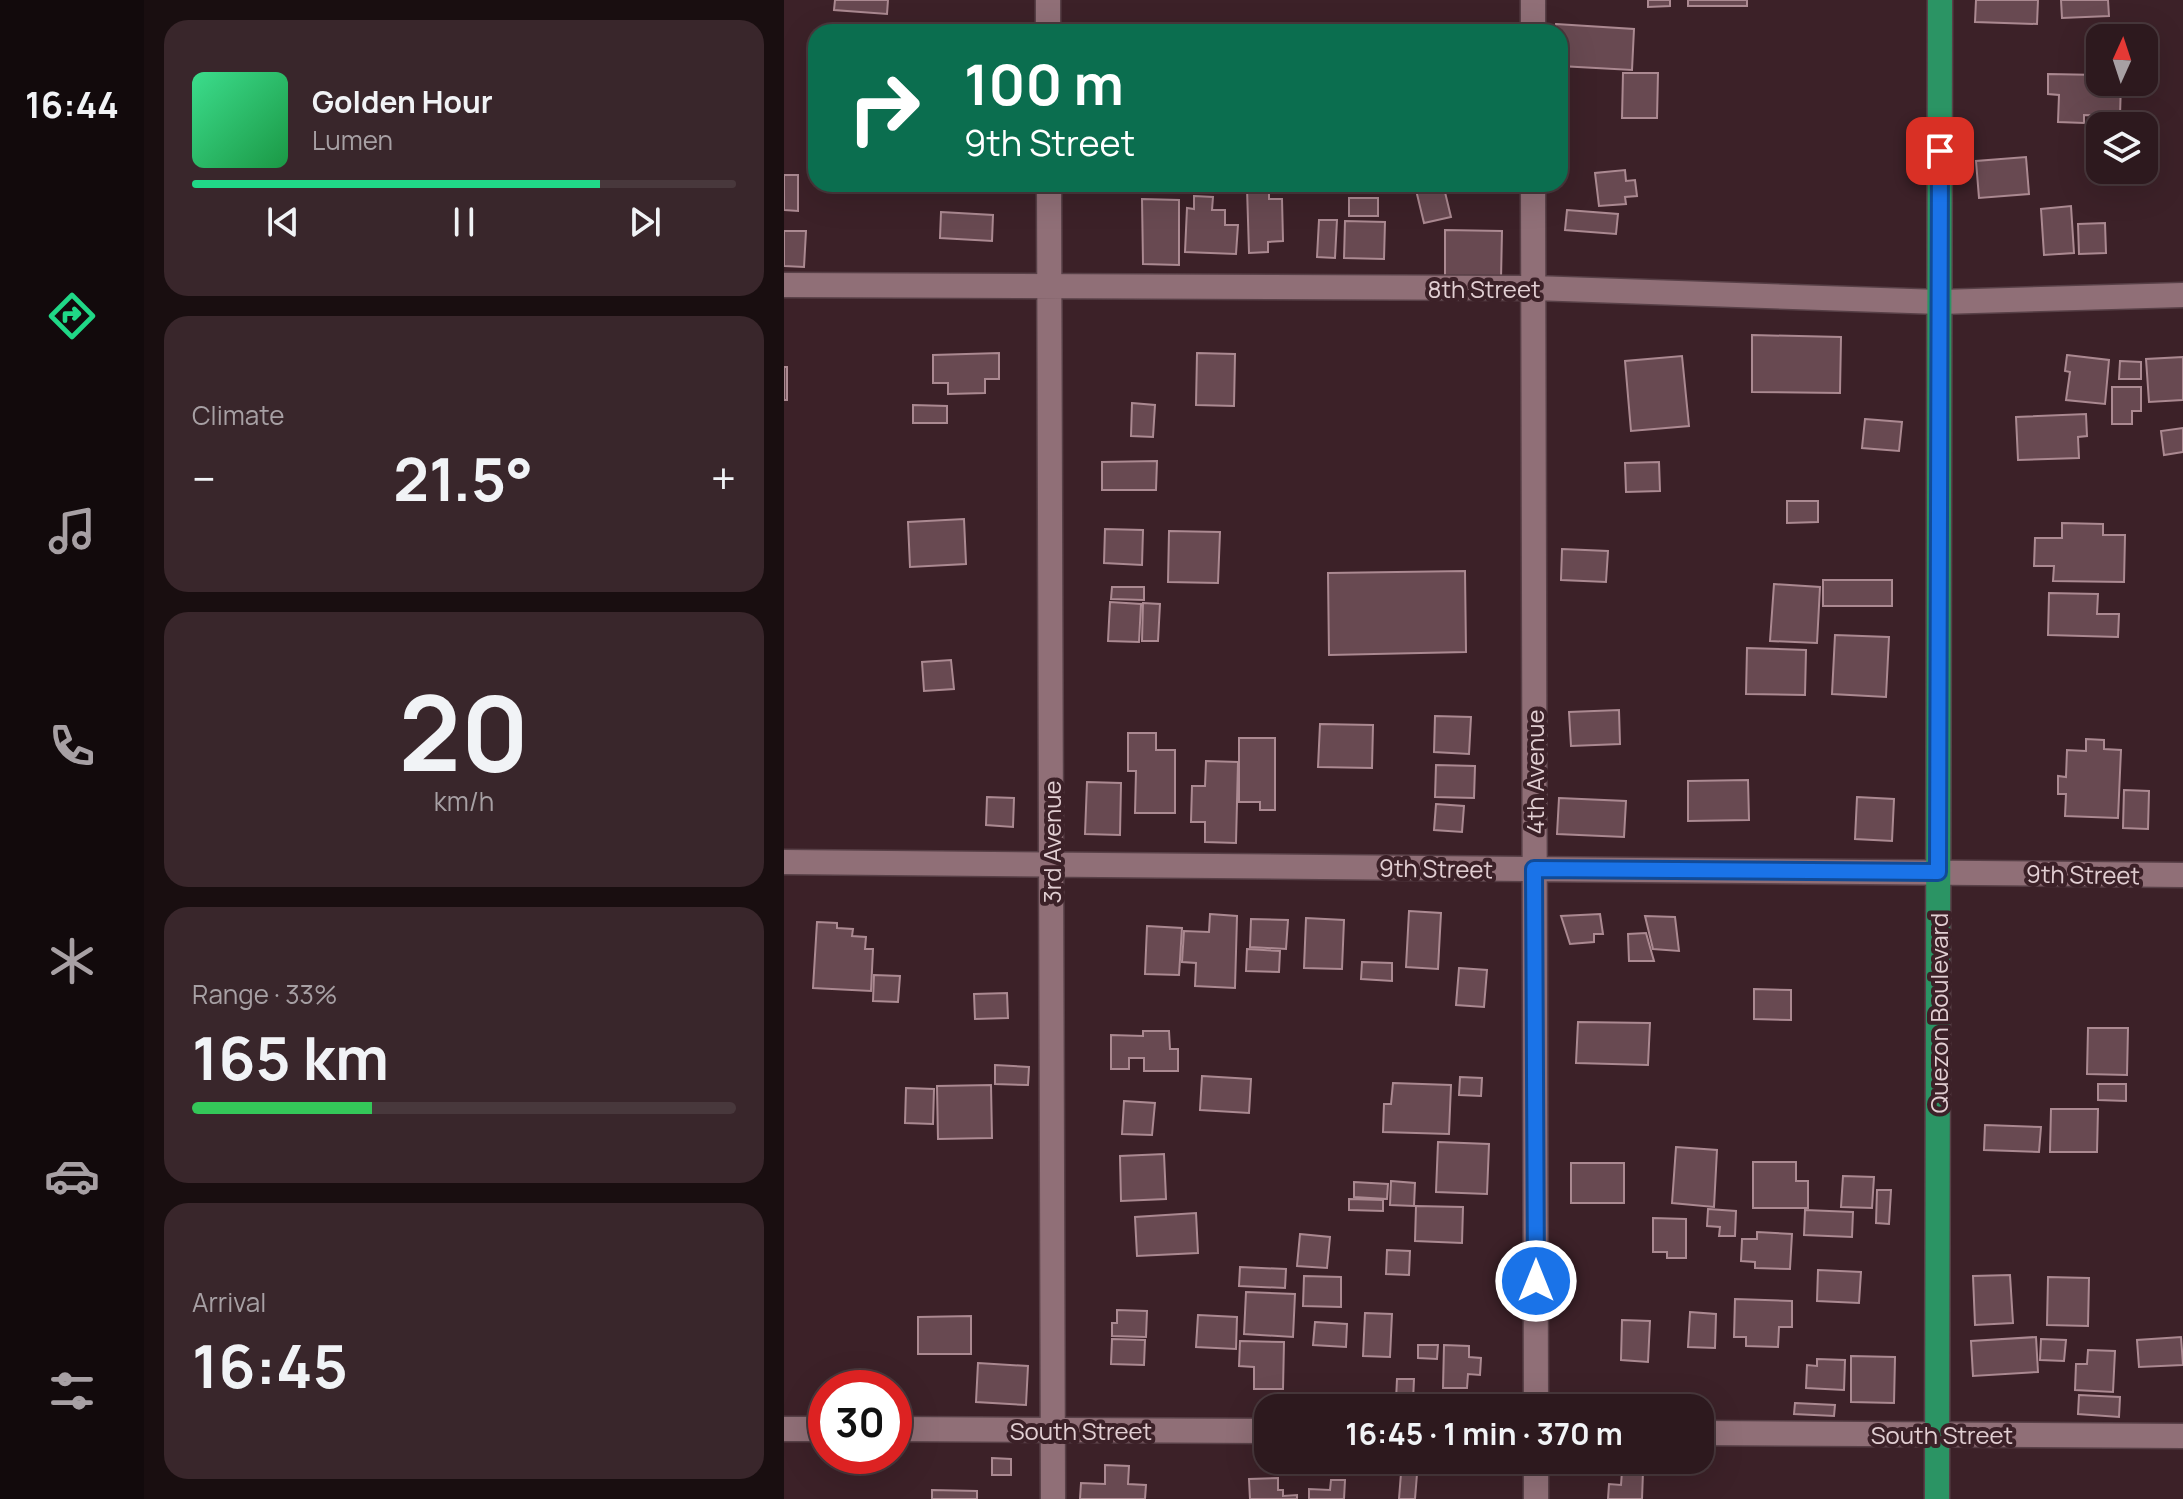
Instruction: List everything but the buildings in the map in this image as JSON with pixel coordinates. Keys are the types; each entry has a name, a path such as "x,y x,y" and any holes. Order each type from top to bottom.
{"highway":[{"name":"Quezon Boulevard","path":"1937,1499 1940,0"}],"street":[{"path":"1048,0 1048,24"},
{"path":"1533,0 1533,24"},
{"name":"3rd Avenue","path":"1049,192 1053,1499"},
{"name":"4th Avenue","path":"1533,192 1536,1394"},
{"name":"8th Street","path":"784,285 1534,288 1940,302 2183,295"},
{"name":"9th Street","path":"784,862 2183,875"},
{"path":"784,1429 808,1429"},
{"name":"South Street","path":"912,1429 1254,1431"},
{"name":"South Street","path":"1714,1433 2183,1436"},
{"path":"1536,1474 1536,1499"}],"route":[{"path":"1536,1281 1534,869 1938,872 1940,151"}]}
